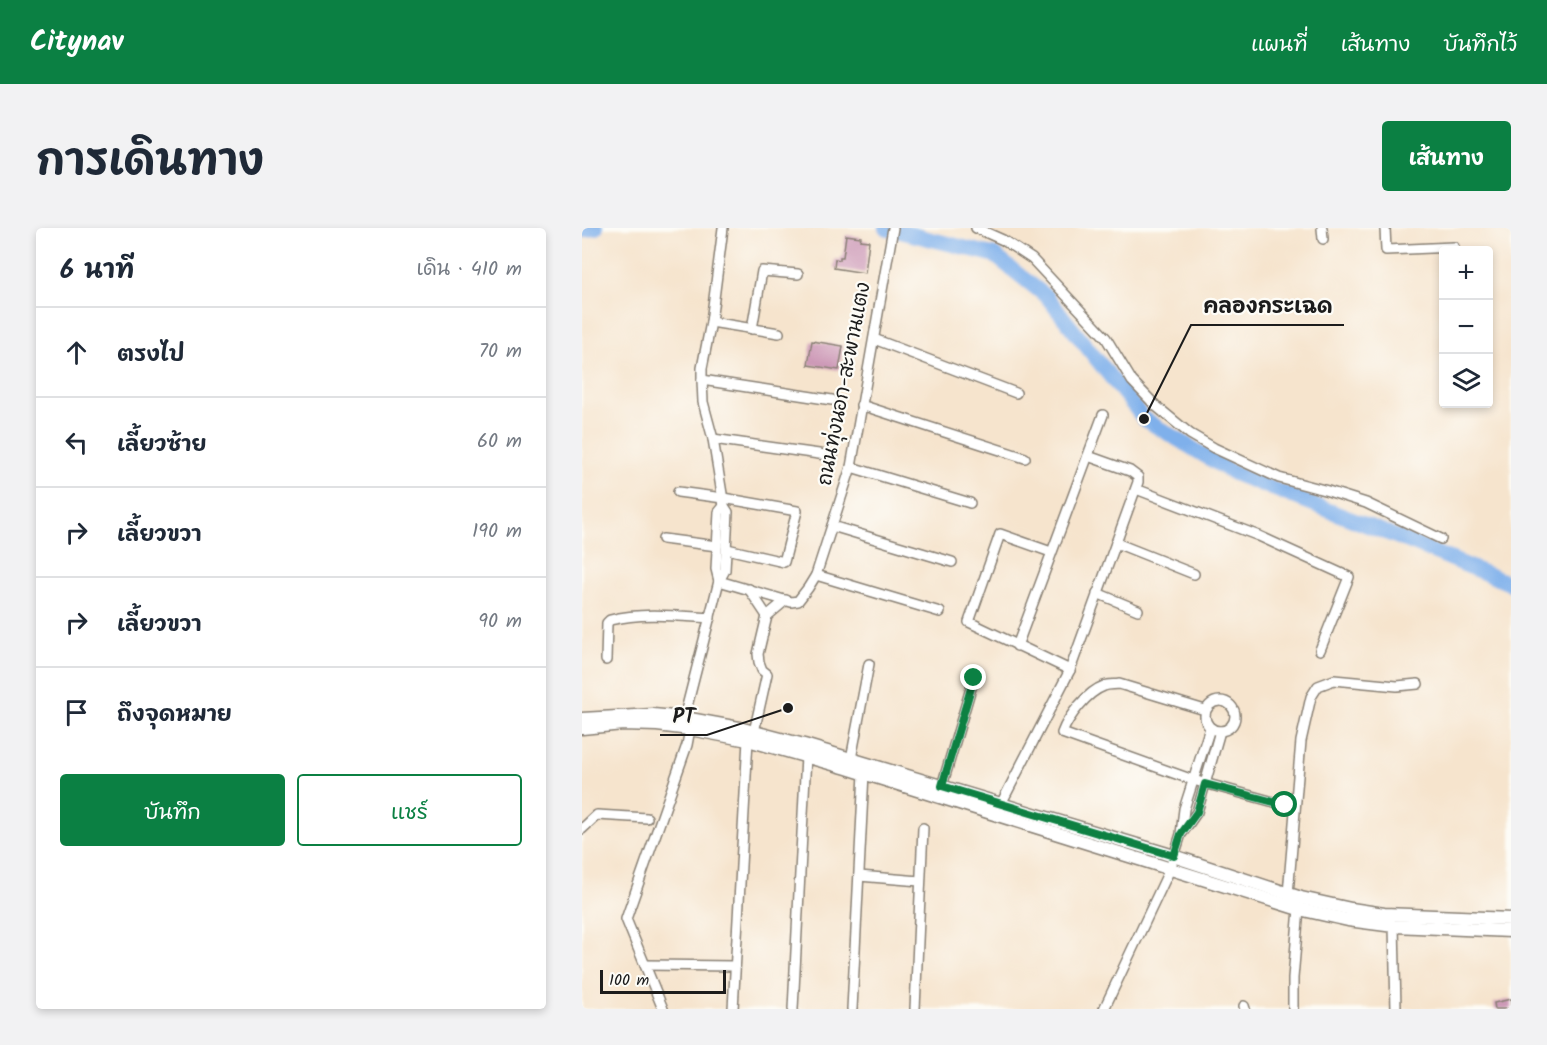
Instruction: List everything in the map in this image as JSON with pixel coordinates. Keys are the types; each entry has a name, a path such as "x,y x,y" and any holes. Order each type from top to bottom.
{"street":[{"path":"976,228 1003,240 1032,259 1106,338 1132,381 1156,406 1190,434 1214,448 1279,478 1366,503 1441,539"},
{"path":"1322,228 1323,239"},
{"path":"1385,228 1386,250 1439,248"},
{"path":"663,1009 626,919 687,745 687,723 719,581 725,570 722,548 728,512 723,502 702,380 723,232"},
{"name":"ถนนทุ่งนอก-สะพานแตง","path":"786,600 798,601 816,575 851,467 892,233"},
{"path":"752,329 762,271 798,274"},
{"path":"711,322 779,333"},
{"path":"874,339 1016,393"},
{"path":"702,380 832,400"},
{"path":"861,405 1025,459"},
{"path":"1017,646 1103,415"},
{"path":"713,440 832,456"},
{"path":"1001,804 1070,670 1136,489 1138,477 1134,474 1088,456"},
{"path":"851,467 970,503"},
{"path":"1136,489 1260,536 1349,577 1320,650"},
{"path":"663,538 784,562 796,511 723,502 678,492"},
{"path":"832,526 952,562"},
{"path":"1051,552 1000,534 969,622 1070,670"},
{"path":"1116,543 1194,574"},
{"path":"816,575 940,612"},
{"path":"719,581 786,600"},
{"path":"749,589 766,616"},
{"path":"1097,593 1138,610"},
{"path":"733,1009 751,736 766,674 762,670 758,654 766,616 786,600"},
{"path":"606,660 607,624 610,620 660,615 710,618"},
{"path":"851,759 869,664"},
{"path":"942,786 974,678"},
{"path":"1288,894 1300,741 1311,697 1318,686 1334,680 1397,686 1418,684"},
{"path":"1205,710 1119,684 1105,686 1091,693 1066,722 1062,733 1205,784 1285,805"},
{"path":"1224,701 1231,705 1235,720 1232,726 1220,731 1210,728 1204,717 1205,710 1211,703 1224,701"},
{"path":"582,719 654,715 751,736 851,759 1174,856 1301,898 1351,909 1474,924 1511,931"},
{"path":"582,728 623,724 687,723"},
{"path":"1104,1009 1170,869 1181,834 1184,809 1210,728"},
{"path":"1181,834 1197,812 1220,731"},
{"path":"751,736 806,756 1299,909 1348,920 1394,926 1474,924 1511,920"},
{"path":"793,1009 806,756"},
{"path":"852,1009 864,773"},
{"path":"582,829 597,815 647,818"},
{"path":"915,1009 923,828"},
{"path":"860,876 920,880"},
{"path":"1293,1009 1293,978 1299,909"},
{"path":"1394,926 1396,1009"},
{"path":"645,965 735,966"}],"building":[{"path":"846,235 861,237 860,240 869,241 865,273 834,268 835,259 840,260 840,257 843,257"},
{"path":"812,341 843,346 839,370 808,365"},
{"path":"1511,999 1511,1009 1495,1009 1494,1003"}],"waterway":[{"path":"582,231 596,228"},
{"path":"886,228 994,255 1047,297 1144,419 1235,474 1511,584"}],"place":[{"name":"คลองกระเฉด","path":"1144,419"},
{"name":"PT","path":"788,708"}],"route":[{"path":"974,678 942,786 1174,856 1181,834 1197,812 1205,784 1285,805"}]}
